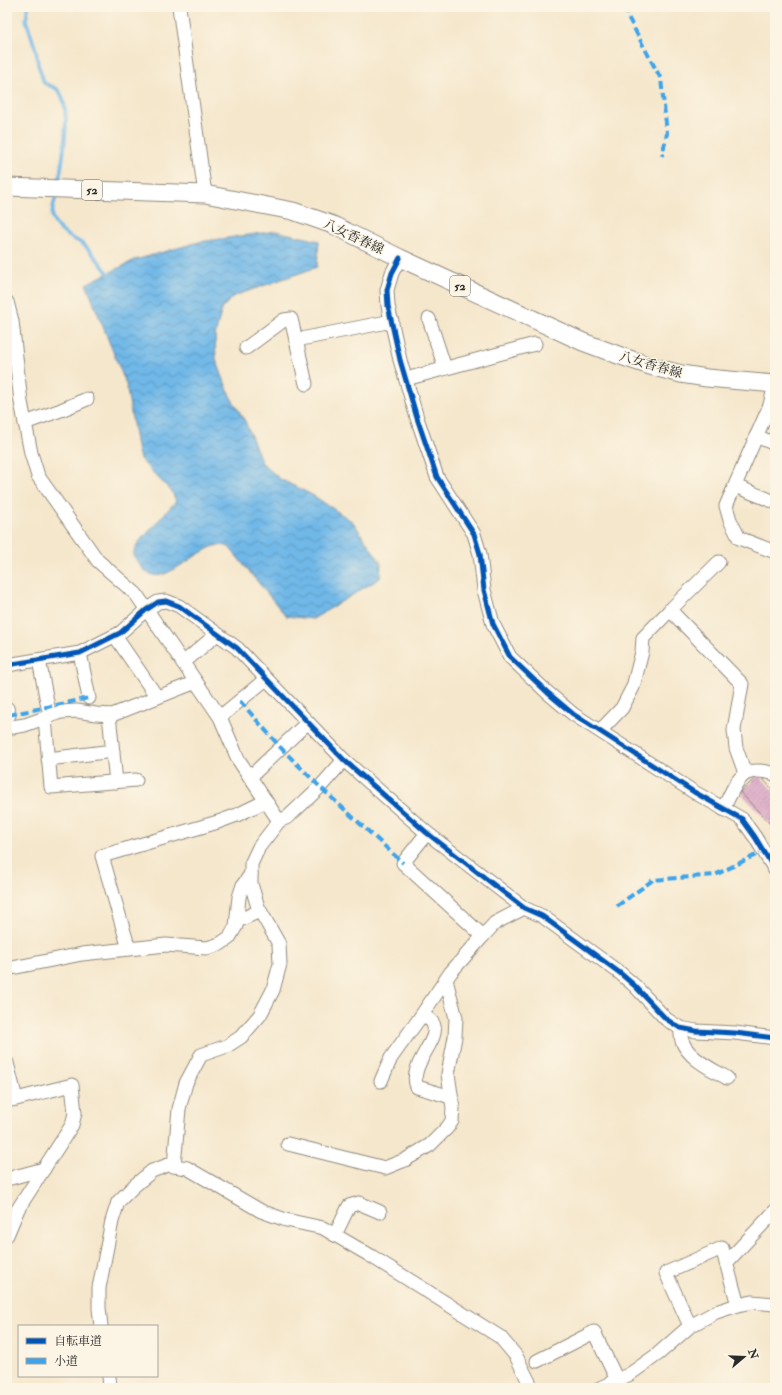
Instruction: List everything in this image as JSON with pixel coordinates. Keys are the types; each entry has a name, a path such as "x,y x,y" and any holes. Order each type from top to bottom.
{"main road":[{"name":"八女香春線","path":"7,188 205,194 293,211 333,225 400,258 583,342 618,355 650,366 681,374 707,378 775,384"}],"street":[{"path":"179,7 205,194"},
{"path":"400,258 392,273 387,290 392,321 406,379 417,418 437,476 474,534 480,554 484,590 494,624 510,657 548,693 573,714 664,773 742,819 775,870"},
{"path":"8,309 12,321 21,402 31,453 38,476 98,561 136,594 220,717 238,759 279,821"},
{"path":"246,348 284,320 291,319 306,384"},
{"path":"430,319 445,368"},
{"path":"296,340 392,321"},
{"path":"406,379 535,344"},
{"path":"775,384 770,405 726,506 730,520 739,538 775,552"},
{"path":"25,422 61,410 87,399"},
{"path":"756,436 775,444"},
{"path":"735,486 775,502"},
{"path":"600,731 622,708 633,687 642,652 643,638 719,562"},
{"path":"7,666 80,653 115,636 158,602 166,601 179,606 237,648 344,760 427,833 524,908 542,916 620,973 635,986 666,1019 680,1028 696,1032 735,1033 775,1038"},
{"path":"670,610 742,684 734,730 736,748 745,773"},
{"path":"183,663 217,634"},
{"path":"115,636 157,697"},
{"path":"80,653 89,698"},
{"path":"39,660 46,712 51,787 136,780"},
{"path":"220,717 266,679"},
{"path":"8,716 12,727 46,712 77,711 112,715 196,682"},
{"path":"109,715 116,782"},
{"path":"250,778 308,722"},
{"path":"48,759 113,751"},
{"path":"174,1166 179,1109 186,1083 200,1055 227,1046 241,1037 260,1015 273,990 280,964 279,944 260,911 251,884 251,864 259,847 279,821 288,817 320,787 344,760"},
{"path":"723,809 738,780 745,773 755,770 775,774"},
{"path":"129,949 102,856 218,822 237,815 266,801"},
{"path":"427,833 403,863 483,936"},
{"path":"7,969 82,954 166,945 207,948 220,944 229,938 236,926 239,897 243,885 251,874"},
{"path":"381,1081 391,1058 451,972 495,923 524,908"},
{"path":"237,921 260,911"},
{"path":"288,1144 385,1168 406,1160 424,1148 447,1128 452,1121 453,1108 448,1074 455,1037 456,1018 446,980"},
{"path":"422,1015 434,1024 435,1030 432,1042 419,1062 414,1081 417,1087 451,1097"},
{"path":"680,1028 682,1040 686,1049 695,1058 727,1078"},
{"path":"7,1063 12,1100 72,1085 74,1113 72,1125 18,1209 7,1235"},
{"path":"101,1325 98,1308 99,1288 112,1221 118,1202 152,1171 168,1165 187,1168 261,1211 286,1220 323,1228 371,1256 500,1337 516,1356 532,1388"},
{"path":"7,1178 44,1169"},
{"path":"335,1235 349,1206 359,1203 380,1212"},
{"path":"726,1263 775,1211"},
{"path":"690,1326 666,1273 722,1248 738,1305"},
{"path":"600,1388 630,1374 658,1354 690,1326 716,1312 752,1302 775,1304"},
{"path":"536,1361 594,1332 617,1380"},
{"path":"109,1377 110,1388"}],"water":[{"path":"276,231 319,241 317,267 234,296 222,308 215,336 216,359 230,396 245,421 262,463 280,479 314,496 353,522 381,563 380,578 313,619 286,616 229,547 223,545 204,551 168,573 160,575 149,574 137,561 133,555 136,546 176,501 172,492 140,459 126,384 86,284 135,260 199,242"}],"building":[{"path":"759,775 775,792 775,829 740,792"}],"waterway":[{"path":"28,7 26,20 36,50 38,64 44,83 58,90 65,108 65,136 58,185"},
{"path":"57,193 52,212 52,217 57,226 68,236 84,245 95,256 110,276"}],"marked path":[{"path":"624,7 661,79 667,133 662,156"},
{"path":"9,715 89,698"},
{"path":"240,701 281,748 320,787 403,863"},
{"path":"617,906 653,880 715,875 764,851"}],"cycle path":[{"path":"400,258 392,273 387,290 388,306 400,360 417,418 437,477 474,534 480,554 484,590 493,624 510,657 548,693 573,714 694,792 742,819 775,870"},
{"path":"7,665 80,653 120,633 146,610 158,602 166,601 179,606 237,648 344,760 427,833 524,908 542,916 620,973 635,986 666,1019 680,1028 696,1031 735,1033 775,1038"}]}
